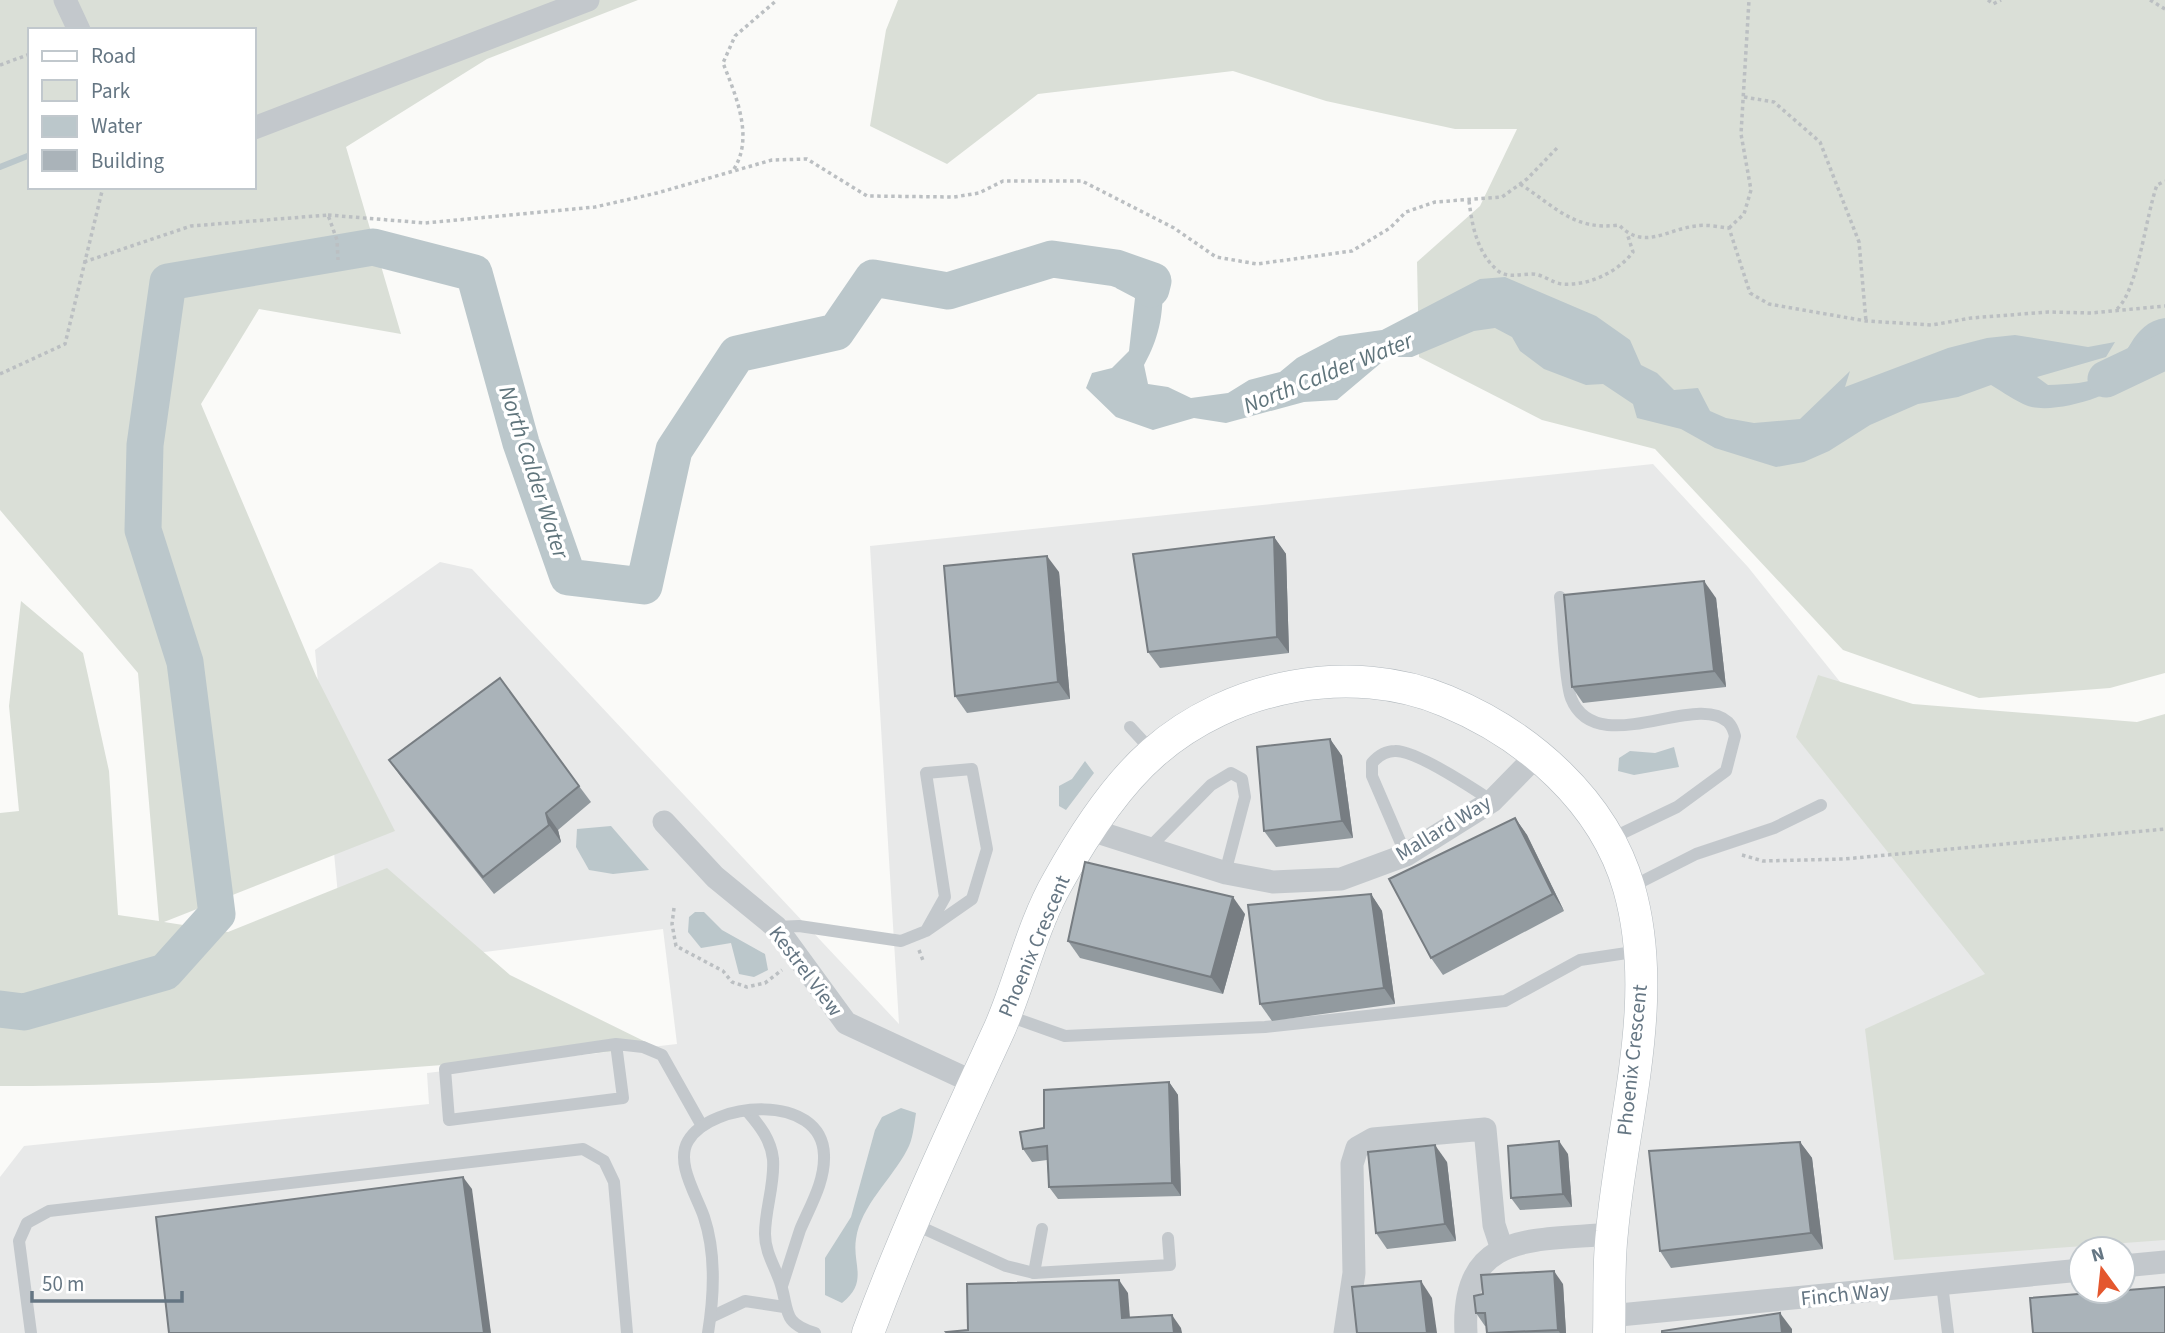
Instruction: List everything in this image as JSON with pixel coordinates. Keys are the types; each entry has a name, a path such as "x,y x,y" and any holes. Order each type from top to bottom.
{"street":[{"path":"65,0 78,28"},
{"path":"256,127 589,0"},
{"name":"Phoenix Crescent","path":"868,1333 1006,1014 1056,884 1120,787 1153,753 1198,719 1256,695 1326,682 1373,684 1423,691 1508,731 1538,754 1579,797 1610,839 1629,889 1641,951 1642,1007 1611,1234 1609,1325"},
{"name":"Mallard Way","path":"1091,830 1225,873 1273,882 1341,878 1406,855 1492,801 1538,754"},
{"name":"Kestrel View","path":"664,822 715,877 776,927 846,1023 975,1083"},
{"path":"1345,1333 1344,1323 1354,1273 1352,1164 1357,1148 1373,1139 1485,1129 1494,1225 1502,1249"},
{"path":"1466,1333 1464,1303 1479,1266 1502,1249 1522,1242 1611,1234"},
{"path":"2137,1265 2165,1262"},
{"name":"Finch Way","path":"1609,1325 2067,1271"}],"lane":[{"path":"1560,597 1572,698 1587,719 1614,726 1709,713 1728,722 1735,736 1726,771 1677,807 1610,839"},
{"path":"1130,727 1153,753"},
{"path":"1406,855 1373,776 1372,763 1379,755 1397,750 1458,777 1492,801"},
{"path":"776,927 799,926 901,942 926,931 972,899 987,849 972,769 926,773 945,897 926,931"},
{"path":"1147,850 1211,785 1231,773 1242,779 1245,797 1225,873"},
{"path":"1629,889 1713,847 1774,828 1821,805"},
{"path":"1006,1014 1065,1036 1265,1027 1505,1001 1580,960 1641,951"},
{"path":"616,1044 623,1098 449,1120 444,1069 616,1044 643,1048 662,1055 702,1126"},
{"path":"708,1333 711,1317 710,1247 705,1220 684,1161 687,1142 702,1126 722,1117 748,1112 781,1111 806,1118 815,1129 824,1154 819,1187 782,1286"},
{"path":"748,1112 762,1128 773,1161 765,1234 767,1251 782,1286 784,1307 799,1331 815,1333"},
{"path":"31,1333 19,1241 27,1223 49,1211 583,1149 604,1161 614,1181 627,1333"},
{"path":"913,1224 1006,1266 1034,1273 1170,1265 1168,1238"},
{"path":"1034,1273 1042,1229"},
{"path":"1942,1284 1948,1333"},
{"path":"711,1317 745,1301 784,1307"}],"path":[{"path":"733,170 744,153 740,104 723,63 735,36 776,0"},
{"path":"1520,184 1578,223 1599,228 1619,225 1628,233 1644,239 1696,225 1729,228 1744,214 1751,190 1741,134 1749,0"},
{"path":"1988,0 1993,4 2001,0"},
{"path":"2150,0 2165,9"},
{"path":"0,65 28,55"},
{"path":"1744,97 1774,102 1820,142 1859,242 1866,321"},
{"path":"84,262 191,226 328,215 425,223 595,207 657,193 772,160 807,159 867,196 954,197 979,193 1003,181 1082,181 1174,228 1216,257 1257,264 1352,251 1391,228 1406,212 1435,202 1502,197 1520,184 1558,147"},
{"path":"2115,311 2123,304 2135,271 2157,184 2165,181"},
{"path":"0,374 65,344 102,189"},
{"path":"1469,201 1471,220 1483,254 1498,272 1512,276 1535,274 1562,284 1593,279 1621,267 1633,252 1628,233"},
{"path":"328,215 337,240 338,260"},
{"path":"1729,228 1750,293 1769,304 1866,321 1932,325 1971,318 2165,306"},
{"path":"1713,847 1763,861 1844,859 2165,829"},
{"path":"674,908 672,924 676,946 723,971 732,982 747,987 765,984 786,966"},
{"path":"919,950 924,963"}],"shaded area":[{"path":"1653,464 1748,567 1857,703 2165,1045 2165,1333 0,1333 0,1177 24,1146 429,1104 427,1073 677,1044 663,929 345,970 315,650 440,562 472,569 899,1024 870,546"}],"green space":[{"path":"0,0 638,0 487,59 346,147 401,334 259,309 201,404 316,676 395,831 164,922 228,932 387,868 510,975 658,1048 247,1078 0,1086 0,813 19,811 9,706 21,601 83,653 109,771 118,915 159,921 138,673 0,510"},
{"path":"898,0 2165,0 2165,673 2110,688 1979,698 1843,650 1655,449 1542,420 1419,357 1417,262 1480,206 1517,129 1455,129 1326,101 1233,71 1038,94 947,164 870,126 886,30"},
{"path":"1818,675 1913,704 2137,722 2165,714 2165,1240 2137,1242 2137,1235 2067,1235 2067,1247 1894,1260 1865,1029 1985,974 1796,737"}],"water":[{"path":"1124,257 1162,266 1163,293 1159,329 1144,365 1148,384 1168,387 1191,398 1228,393 1249,380 1280,372 1297,358 1339,336 1382,330 1480,279 1505,277 1596,316 1630,340 1641,365 1657,373 1674,390 1698,388 1710,411 1726,418 1754,423 1800,419 1850,371 1845,387 1948,348 1987,338 2015,335 2088,347 2115,342 2106,357 2037,377 2048,385 2087,382 2108,374 2144,327 2165,318 2165,348 2130,381 2087,401 2054,408 2028,406 1991,385 1958,397 1918,404 1870,425 1829,451 1804,462 1776,467 1715,448 1681,429 1637,418 1633,404 1603,384 1586,385 1544,369 1520,351 1512,337 1495,328 1474,331 1412,357 1388,357 1337,400 1304,402 1226,423 1194,418 1153,430 1116,417 1086,388 1092,373 1112,368 1129,351 1135,298 1116,288 1111,261"},
{"path":"1674,747 1679,767 1634,775 1618,771 1619,758 1630,751 1655,753"},
{"path":"1085,761 1094,773 1066,810 1059,806 1059,786 1072,779"},
{"path":"611,826 649,870 613,874 589,870 576,847 577,829"},
{"path":"695,912 704,912 722,930 765,954 768,970 754,977 739,974 731,943 701,948 688,932 689,917"},
{"path":"901,1108 916,1113 911,1142 864,1215 856,1239 858,1273 855,1288 842,1303 825,1295 825,1258 851,1217 875,1130 882,1117"}],"building":[{"path":"1274,537 1277,637 1148,652 1133,554"},
{"path":"1047,556 1058,682 955,696 944,566"},
{"path":"1704,581 1714,671 1572,687 1564,595"},
{"path":"500,678 579,786 546,813 549,825 483,877 389,760"},
{"path":"1330,739 1342,821 1264,831 1257,747"},
{"path":"1515,818 1553,894 1431,958 1389,879"},
{"path":"1085,862 1233,897 1211,977 1068,941"},
{"path":"1371,894 1384,988 1260,1004 1248,905"},
{"path":"1169,1082 1172,1183 1049,1187 1047,1146 1023,1149 1020,1132 1044,1128 1044,1090"},
{"path":"1559,1141 1563,1194 1511,1198 1508,1146"},
{"path":"1800,1142 1811,1233 1660,1251 1649,1151"},
{"path":"1435,1145 1445,1224 1376,1233 1368,1152"},
{"path":"463,1177 484,1333 169,1333 156,1217"},
{"path":"1554,1271 1558,1330 1487,1333 1485,1313 1476,1313 1474,1296 1483,1294 1481,1275"},
{"path":"1119,1280 1122,1318 1172,1315 1174,1333 946,1332 968,1330 967,1284"},
{"path":"1421,1281 1427,1333 1357,1333 1352,1287"},
{"path":"2165,1287 2165,1333 2033,1333 2030,1298 2067,1295 2067,1305 2137,1305 2137,1289"},
{"path":"1780,1313 1782,1333 1662,1333 1662,1331"}],"waterway":[{"path":"0,167 28,156"},
{"name":"North Calder Water","path":"0,1009 24,1012 165,972 217,914 185,662 143,530 145,445 168,282 373,247 474,273 521,443 568,577 644,586 674,450 737,354 836,332 873,278 948,291 1052,259 1116,268 1153,281 1151,289"},
{"name":"North Calder Water","path":"2106,379 2165,351"}]}
